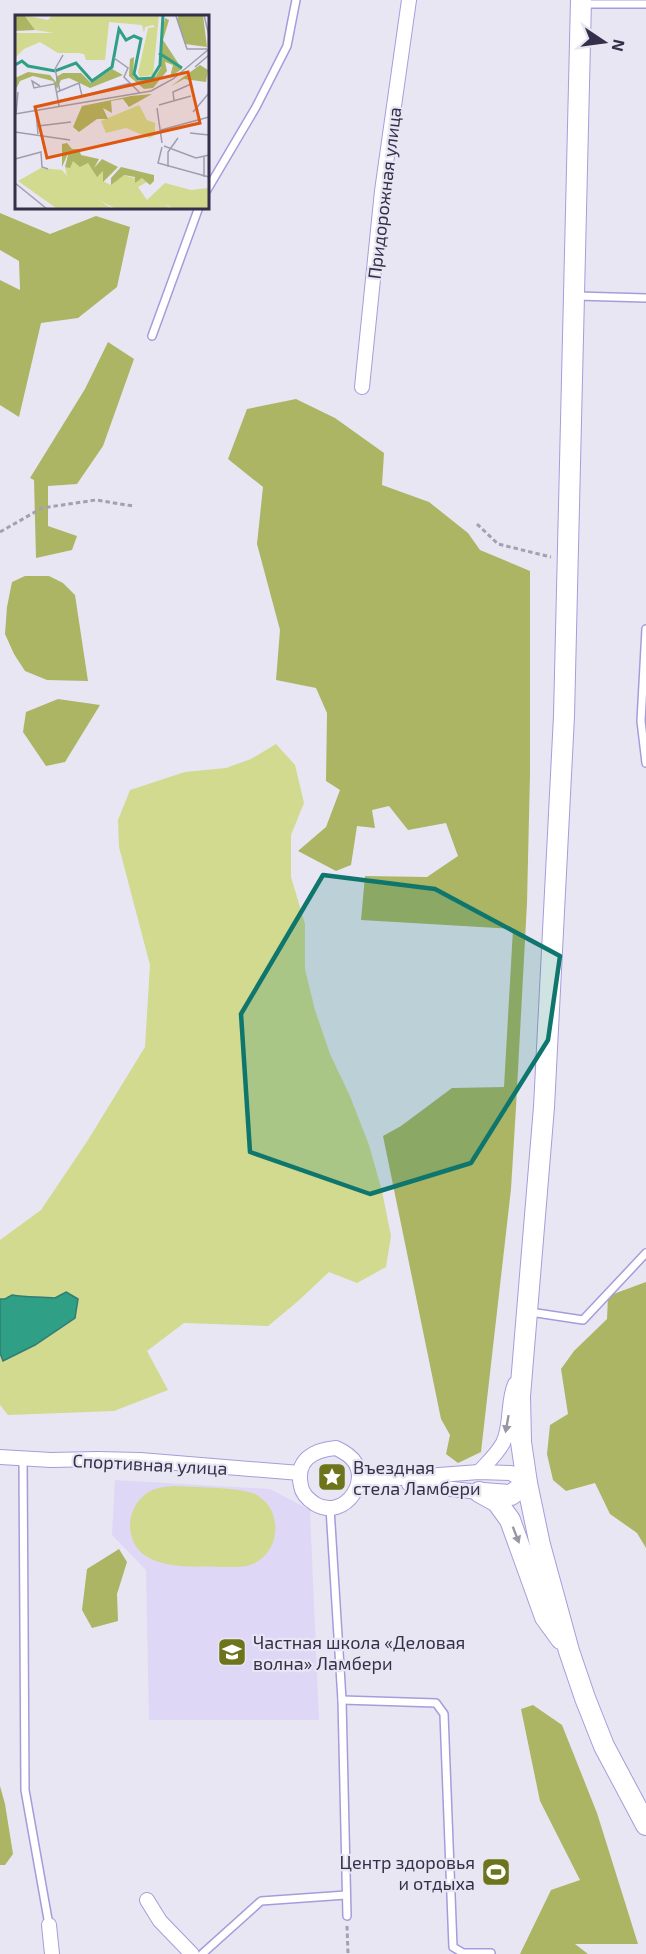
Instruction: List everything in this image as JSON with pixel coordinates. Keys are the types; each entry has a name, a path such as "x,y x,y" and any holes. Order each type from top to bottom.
{"main road":[{"path":"581,2 564,716 544,1107 520,1396 521,1442 540,1545 569,1651 604,1746 646,1825"},
{"path":"479,1492 511,1495 527,1483"},
{"path":"479,1492 497,1502 510,1520 545,1617 569,1651"}],"street":[{"name":"Придорожная улица","path":"362,387 382,191 409,0"},
{"path":"479,1472 504,1442 511,1393 522,1368"},
{"path":"336,1448 350,1456 358,1470 359,1481 351,1499 336,1507 322,1508 310,1501 301,1488 300,1473 306,1459 319,1449 336,1448"},
{"name":"Спортивная улица","path":"0,1457 140,1460 300,1473"},
{"path":"359,1481 479,1472 511,1473 527,1483"},
{"path":"377,1480 479,1492"},
{"path":"147,1900 160,1921 192,1954"},
{"path":"49,1925 52,1954"}],"lane":[{"path":"208,188 256,107 287,46 296,0"},
{"path":"581,2 646,4"},
{"path":"153,336 199,208"},
{"path":"575,296 646,298"},
{"path":"646,629 641,721 646,763"},
{"path":"527,1312 583,1320 646,1253"},
{"path":"23,1459 25,1790 49,1925"},
{"path":"330,1508 342,1700 347,1916"},
{"path":"342,1700 436,1703 444,1714 453,1947 463,1953 491,1953"},
{"path":"202,1954 261,1901 345,1895"}],"path":[{"path":"0,532 42,508 96,500 133,506"},
{"path":"477,524 498,544 567,561"},
{"path":"347,1916 348,1954"}],"highlighted area":[{"path":"323,875 435,889 560,956 548,1040 471,1163 370,1194 250,1152 241,1014"}],"shaded area":[{"path":"0,213 50,234 96,216 130,227 117,287 78,318 41,323 19,417 0,405 0,280 20,290 19,261 0,250"},
{"path":"108,342 134,359 103,446 77,484 48,486 48,526 77,536 72,550 36,558 34,480 30,478 85,389"},
{"path":"296,399 335,418 384,453 382,485 429,502 468,533 480,550 530,571 530,774 527,903 511,1189 481,1452 458,1463 446,1454 450,1435 441,1419 383,1136 401,1126 452,1088 504,1087 513,929 361,920 365,876 427,877 458,856 446,823 408,830 389,806 372,810 375,828 357,826 351,865 336,871 298,851 326,827 340,790 326,781 327,713 316,688 276,680 280,630 257,544 263,487 228,459 247,409"},
{"path":"25,576 49,576 63,583 75,595 88,681 47,680 25,671 14,654 5,634 7,607 12,582"},
{"path":"58,699 100,705 65,762 46,766 23,732 26,712"},
{"path":"276,744 295,765 304,803 291,835 291,877 305,924 305,969 315,1010 330,1054 350,1096 369,1145 382,1191 391,1236 386,1267 357,1283 329,1272 268,1326 184,1323 147,1351 168,1390 114,1411 8,1415 0,1405 0,1240 41,1210 88,1140 145,1047 150,965 119,847 118,820 130,790 185,772 226,768 251,759"},
{"path":"646,1282 646,1548 637,1533 610,1514 595,1483 566,1491 553,1480 547,1454 550,1425 568,1414 561,1369 574,1351 607,1319 608,1296"},
{"path":"66,1292 78,1299 75,1318 35,1345 3,1361 0,1353 0,1299 12,1295 55,1298"},
{"name":"Частная школа «Деловая волна» Ламбери","path":"115,1480 270,1489 310,1510 319,1720 149,1720 146,1570 112,1535"},
{"path":"173,1486 248,1492 264,1500 271,1509 275,1529 274,1540 269,1550 263,1558 253,1564 238,1567 195,1567 166,1564 149,1558 135,1545 131,1536 131,1517 134,1508 147,1493"},
{"path":"119,1549 127,1562 117,1594 118,1621 92,1628 82,1610 87,1569"},
{"path":"533,1705 562,1725 597,1813 638,1944 575,1944 588,1954 520,1954 551,1890 580,1880 540,1801 521,1709"},
{"path":"0,1786 13,1854 5,1865 0,1865"}],"place":[{"name":"Въездная стела Ламбери","path":"332,1477"},
{"name":"Частная школа «Деловая волна» Ламбери","path":"232,1652"},
{"name":"Центр здоровья и отдыха","path":"496,1872"}]}
